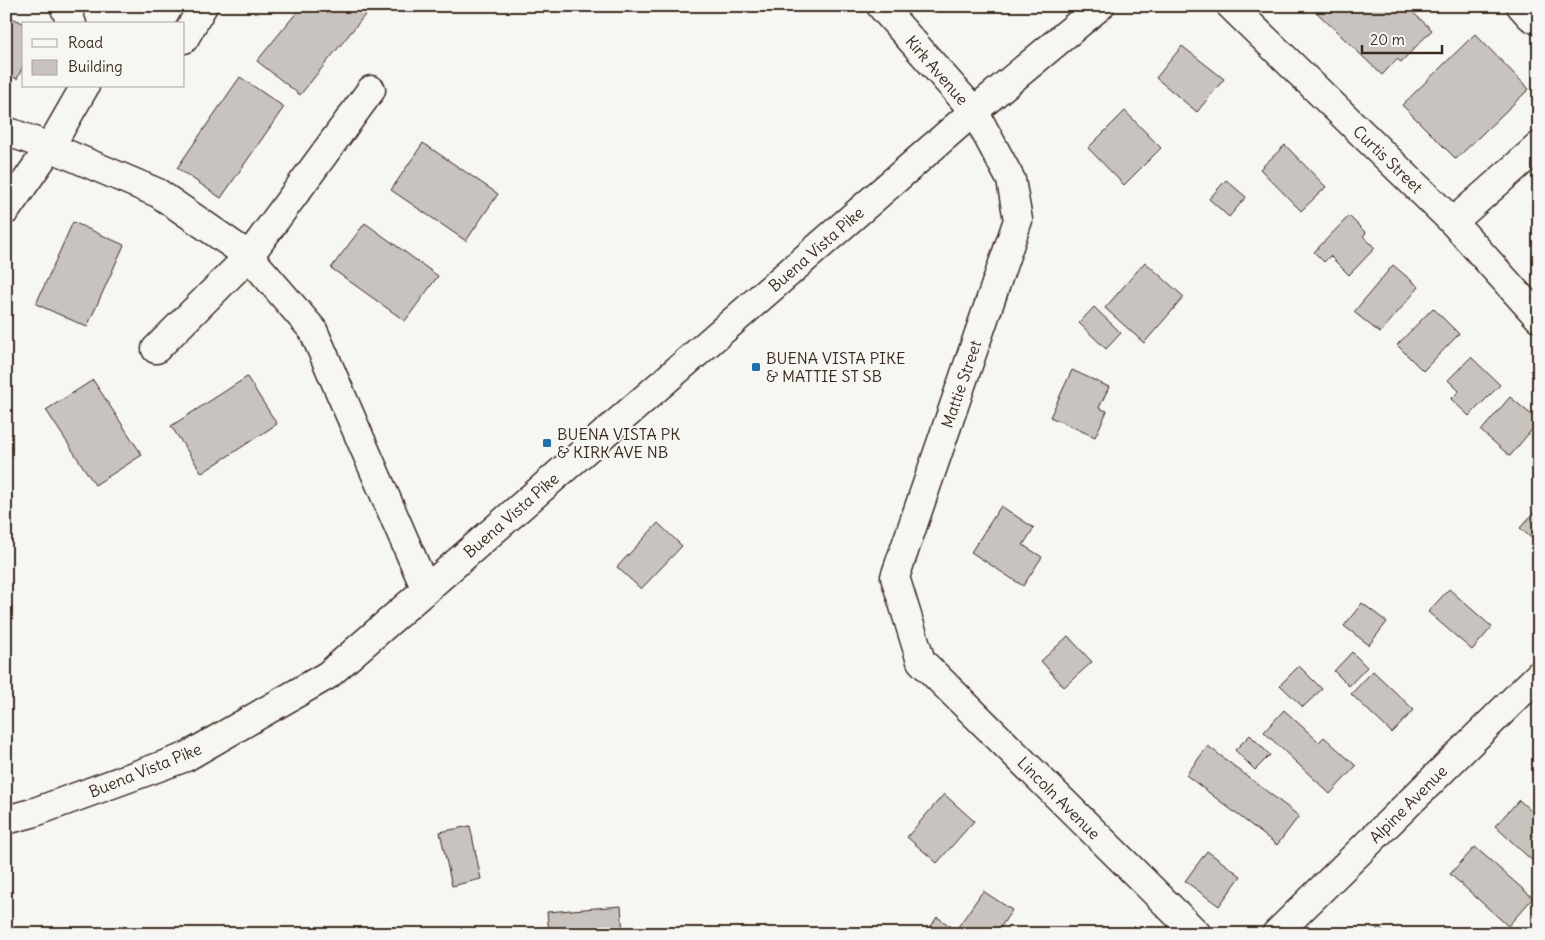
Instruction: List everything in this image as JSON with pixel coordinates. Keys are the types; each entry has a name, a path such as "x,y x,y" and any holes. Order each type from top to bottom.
{"street":[{"path":"64,6 71,22"},
{"path":"185,37 203,6"},
{"name":"Kirk Avenue","path":"881,6 974,111"},
{"name":"Buena Vista Pike","path":"6,820 32,814 186,757 328,675 974,111 1100,6"},
{"name":"Curtis Street","path":"1232,6 1453,222 1539,318"},
{"path":"1521,6 1530,16 1539,21"},
{"path":"6,210 50,147 84,88"},
{"path":"156,349 249,256 371,90"},
{"name":"Mattie Street","path":"921,661 895,577 1018,220 1011,180 974,111"},
{"path":"6,131 50,147 158,193 249,256 312,330 426,590"},
{"path":"1453,222 1539,146"},
{"name":"Lincoln Avenue","path":"921,661 1197,934"},
{"name":"Alpine Avenue","path":"1276,934 1539,675"}],"building":[{"path":"302,6 364,6 369,10 300,95 257,61"},
{"path":"1310,6 1406,6 1432,30 1401,62 1397,59 1382,75"},
{"path":"6,15 22,23 22,68 17,79 6,74"},
{"path":"1475,34 1529,89 1456,159 1402,105"},
{"path":"1182,46 1224,79 1197,112 1156,78"},
{"path":"240,77 284,107 221,198 177,168"},
{"path":"1125,111 1161,148 1124,185 1088,148"},
{"path":"423,143 498,194 466,241 391,190"},
{"path":"1285,145 1326,187 1301,211 1260,169"},
{"path":"1226,180 1246,197 1229,217 1209,199"},
{"path":"1349,216 1366,233 1363,236 1375,248 1349,275 1330,256 1324,262 1314,252"},
{"path":"73,222 124,245 87,327 36,304"},
{"path":"365,223 438,276 405,321 331,268"},
{"path":"1145,262 1184,297 1144,343 1105,308"},
{"path":"1393,265 1419,287 1380,333 1354,312"},
{"path":"1094,307 1121,333 1106,349 1079,323"},
{"path":"1433,308 1459,334 1423,371 1397,345"},
{"path":"1471,357 1500,385 1469,416 1451,399 1459,391 1448,380"},
{"path":"1072,370 1109,387 1099,408 1107,411 1095,437 1050,417"},
{"path":"247,377 277,424 202,473 171,426"},
{"path":"93,380 142,455 95,485 46,410"},
{"path":"1510,397 1539,421 1510,456 1481,431"},
{"path":"1001,506 1034,528 1023,545 1042,557 1023,586 971,552"},
{"path":"1539,507 1539,545 1520,528"},
{"path":"658,523 682,546 641,589 617,567"},
{"path":"1449,589 1492,627 1472,650 1428,612"},
{"path":"1362,603 1387,622 1369,645 1344,626"},
{"path":"1068,636 1092,662 1064,687 1041,661"},
{"path":"1352,652 1367,667 1349,686 1334,671"},
{"path":"1299,666 1322,689 1303,707 1280,685"},
{"path":"1373,671 1414,710 1392,733 1351,694"},
{"path":"1284,710 1319,742 1324,737 1356,766 1330,794 1264,732"},
{"path":"1250,735 1270,755 1255,770 1235,750"},
{"path":"1208,746 1299,816 1277,845 1186,775"},
{"path":"944,794 974,821 937,863 907,837"},
{"path":"1519,800 1539,818 1539,867 1495,826"},
{"path":"470,826 481,879 452,886 440,832"},
{"path":"1475,847 1533,898 1508,926 1450,874"},
{"path":"1207,851 1241,876 1219,906 1185,881"},
{"path":"983,891 1012,910 996,934 926,934 937,917 956,930"},
{"path":"621,906 623,934 549,934 547,912"},
{"path":"1379,927 1386,934 1372,934"}],"place":[{"name":"BUENA VISTA PIKE & MATTIE ST SB","path":"756,367"},
{"name":"BUENA VISTA PK & KIRK AVE NB","path":"547,443"}]}
